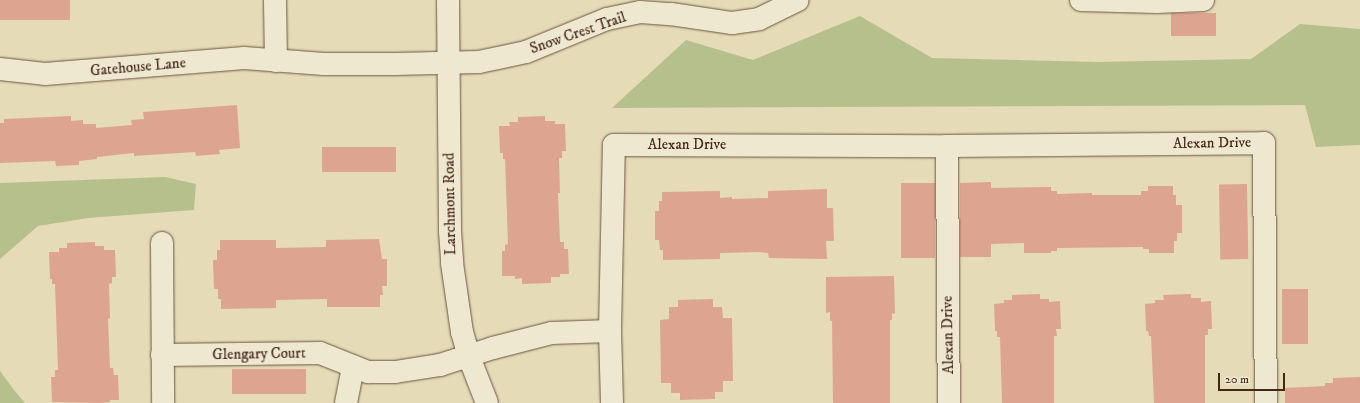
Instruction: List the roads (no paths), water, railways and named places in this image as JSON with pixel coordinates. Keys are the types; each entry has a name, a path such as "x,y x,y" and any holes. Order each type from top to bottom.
{"street":[{"path":"275,0 276,61"},
{"name":"Larchmont Road","path":"448,0 450,231 452,263 459,317 469,357 487,403"},
{"name":"Snow Crest Trail","path":"449,63 479,62 526,52 607,19 640,12 672,14 732,23 760,19 798,0"},
{"path":"1081,0 1157,2 1203,0"},
{"name":"Gatehouse Lane","path":"0,69 46,74 244,58 340,64 449,63"},
{"name":"Alexan Drive","path":"612,403 610,331 614,145 947,146 1264,143 1266,403"},
{"name":"Alexan Drive","path":"947,146 949,403"},
{"path":"162,243 163,403"},
{"path":"469,357 493,348 552,333 610,331"},
{"name":"Glengary Court","path":"162,355 320,353 368,372 395,372 440,365 469,357"},
{"path":"346,403 353,366"}]}
